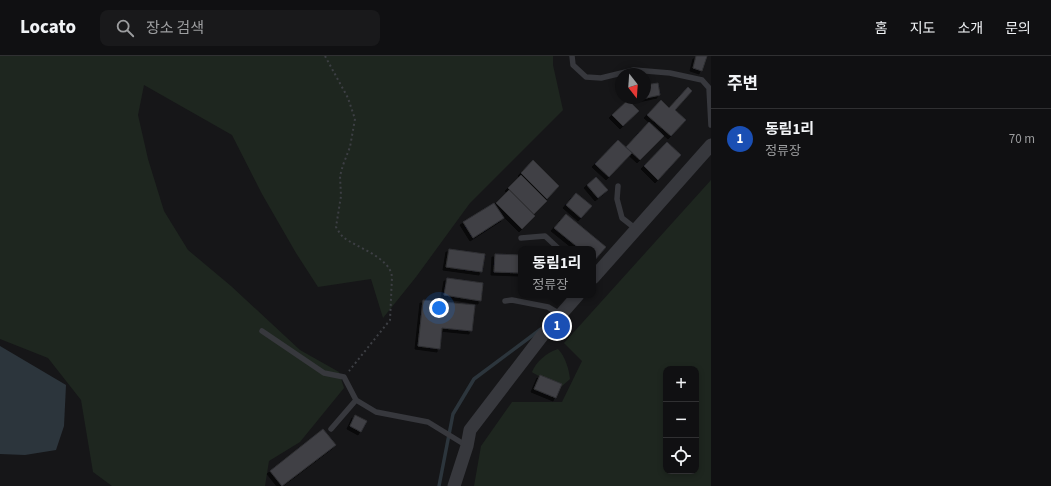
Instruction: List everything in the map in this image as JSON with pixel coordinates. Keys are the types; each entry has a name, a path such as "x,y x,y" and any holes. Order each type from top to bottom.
{"street":[{"path":"596,274 711,145"},
{"path":"454,486 461,443 542,336 575,298"}],"lane":[{"path":"572,56 573,65 586,77 601,78 634,70 670,73 702,80 709,88 711,125"},
{"path":"618,186 617,199 622,218 636,229"},
{"path":"521,238 545,236 556,246"},
{"path":"505,301 512,300 548,306 560,315"},
{"path":"262,331 324,373 344,377 356,400 376,412 428,422 461,443"},
{"path":"331,429 356,400"}],"path":[{"path":"325,56 348,98 355,119 350,147 340,176 341,196 336,226 342,236 380,259 391,271 392,277 390,320 344,377"}],"shaded area":[{"path":"0,56 553,56 553,65 563,110 470,203 416,277 383,318 371,279 318,287 296,253 262,194 232,135 144,85 138,115 148,159 164,211 188,250 231,286 300,350 339,372 344,388 300,442 269,461 265,486 112,486 93,472 81,400 48,358 0,339"},
{"path":"711,180 711,486 474,486 481,446 512,402 562,402 582,361 564,343"},
{"path":"0,346 66,385 64,426 56,450 25,455 0,454"},
{"path":"558,349 563,355 569,371 570,379 561,387 562,384 541,377 532,372 542,358 550,352"}],"building":[{"path":"696,56 707,56 702,71 693,68"},
{"path":"658,83 660,95 651,97 651,84"},
{"path":"688,87 692,91 675,110 686,120 671,136 647,115 661,100 669,108"},
{"path":"624,104 632,104 639,111 623,126 612,115"},
{"path":"649,122 664,136 640,160 626,147"},
{"path":"618,140 632,153 609,177 595,164"},
{"path":"667,142 681,155 658,180 644,166"},
{"path":"533,160 559,186 547,199 521,173"},
{"path":"521,175 547,201 534,214 508,188"},
{"path":"596,177 608,190 598,198 587,185"},
{"path":"509,190 535,216 522,229 496,203"},
{"path":"576,193 592,206 581,218 566,205"},
{"path":"494,203 504,218 473,238 463,222"},
{"path":"566,214 606,247 596,259 596,246 576,246 554,228"},
{"path":"449,249 485,254 482,272 446,267"},
{"path":"495,254 518,255 518,273 494,272"},
{"path":"447,278 483,283 481,301 444,295"},
{"path":"423,300 475,305 472,331 442,328 440,349 418,346"},
{"path":"540,375 562,384 556,398 534,389"},
{"path":"355,415 367,421 361,432 350,426"},
{"path":"323,429 336,445 282,486 270,471"}],"waterway":[{"path":"439,486 453,414 474,379 541,329"}],"place":[{"name":"동림1리","path":"557,326"}]}
